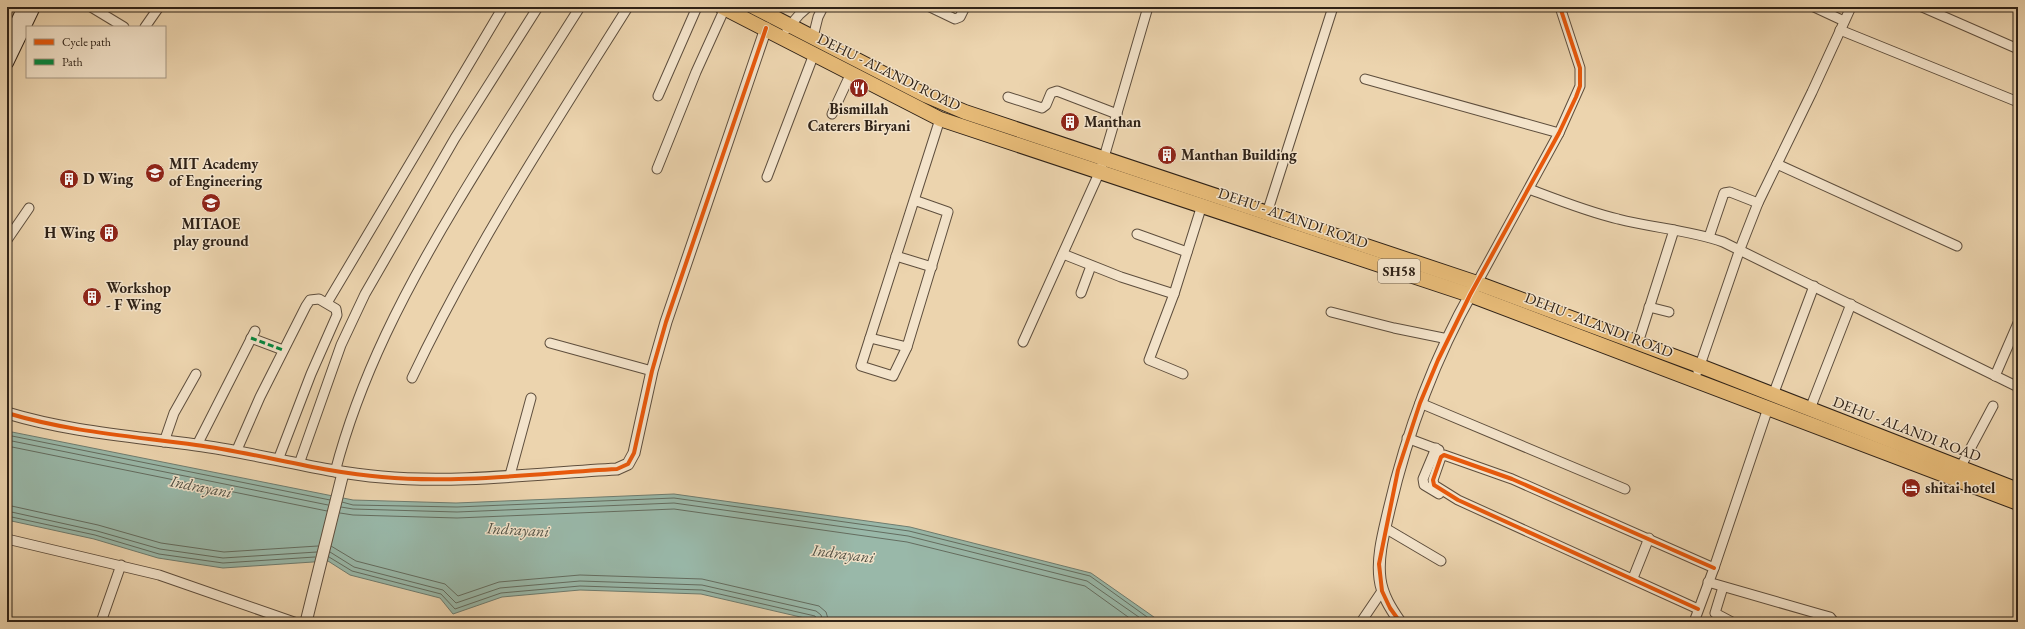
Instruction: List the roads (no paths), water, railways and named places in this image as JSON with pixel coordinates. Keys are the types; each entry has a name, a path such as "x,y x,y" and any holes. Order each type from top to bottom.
{"main road":[{"path":"7,63 24,7"},
{"path":"7,43 17,33 34,7"},
{"name":"DEHU - ALANDI ROAD","path":"754,7 814,54 940,119 1267,213 1697,373 1935,465 1960,468 2018,490"},
{"name":"DEHU - ALANDI ROAD","path":"724,8 766,28 813,37 942,103 1202,205 1473,289 1638,343 1697,373"},
{"name":"DEHU - ALANDI ROAD","path":"1771,402 1810,409 2018,503"}],"street":[{"path":"91,7 122,26"},
{"path":"146,26 158,7"},
{"path":"327,303 503,7"},
{"path":"299,464 341,345 365,294 455,138 538,7"},
{"path":"306,621 340,476 343,443 360,394 383,339 406,290 485,156 580,7"},
{"path":"412,378 436,328 469,268 628,7"},
{"path":"658,96 697,7"},
{"path":"786,31 808,7"},
{"path":"813,37 818,17 824,7"},
{"path":"930,7 955,19 960,17 966,7"},
{"path":"1023,342 1102,165 1148,7"},
{"path":"1267,213 1333,7"},
{"path":"1400,622 1390,608 1382,591 1379,564 1385,528 1408,438 1420,403 1448,339 1473,289 1559,133 1580,86 1580,68 1560,7"},
{"path":"1814,7 1844,21"},
{"path":"1697,373 1740,249 1758,203 1812,92 1851,7"},
{"path":"1922,7 2018,49"},
{"path":"657,168 724,8"},
{"path":"7,413 53,425 113,436 197,445 236,452 299,464 340,476 418,479 617,469 628,464 634,453 652,371 666,322 766,28"},
{"path":"1840,30 2018,102"},
{"path":"766,177 814,54"},
{"path":"832,114 851,73"},
{"path":"1365,78 1559,133"},
{"path":"1008,97 1042,108 1046,105 1051,93 1057,91 1117,114"},
{"path":"914,200 948,212 907,347 893,376 861,366 896,256 940,119"},
{"path":"1777,164 1957,246"},
{"path":"1528,189 1604,216 1709,237 1740,249 2018,387"},
{"path":"1709,237 1724,193 1730,192 1758,203"},
{"path":"1183,374 1149,360 1174,294 1202,205"},
{"path":"7,240 29,208"},
{"path":"1638,343 1674,230"},
{"path":"1137,234 1187,252"},
{"path":"1063,254 1091,266 1174,294"},
{"path":"896,256 932,267"},
{"path":"1081,294 1091,266"},
{"path":"1694,622 1771,402 1814,286"},
{"path":"236,452 260,397 310,300 319,299 336,309 337,315 311,374 278,460"},
{"path":"1810,409 1851,304"},
{"path":"1649,307 1669,312"},
{"path":"1331,312 1394,328 1448,339"},
{"path":"1995,376 2018,323"},
{"path":"197,445 253,334 283,350"},
{"path":"870,338 907,347"},
{"path":"550,343 652,371"},
{"path":"164,442 174,413 196,374"},
{"path":"510,475 531,398"},
{"path":"1420,403 1625,489"},
{"path":"1960,468 1993,406"},
{"path":"1408,438 1437,449 1423,479 1424,485 1452,500 1458,500"},
{"path":"1698,609 1633,578 1458,500 1434,485 1433,480 1442,457 1444,455 1512,479 1649,538 1714,568"},
{"path":"1385,528 1441,561"},
{"path":"1633,578 1649,538"},
{"path":"7,539 159,575 294,622"},
{"path":"101,622 121,565"},
{"path":"1708,582 1830,617 1834,622"},
{"path":"1722,587 1715,613 1732,622"},
{"path":"1361,622 1382,591"}],"water":[{"name":"Indrayani","path":"7,431 353,500 456,503 674,494 910,527 1091,573 1161,622 822,622 701,594 580,590 502,597 453,614 440,598 350,575 328,561 223,568 158,558 94,539 7,520"}],"place":[{"name":"Bismillah Caterers Biryani","path":"859,88"},
{"name":"Manthan","path":"1070,122"},
{"name":"Manthan Building","path":"1167,155"},
{"name":"MIT Academy of Engineering","path":"155,173"},
{"name":"D Wing","path":"69,179"},
{"name":"MITAOE play ground","path":"211,203"},
{"name":"H Wing","path":"109,233"},
{"name":"Workshop - F Wing","path":"92,297"},
{"name":"shitai hotel","path":"1911,488"}]}
